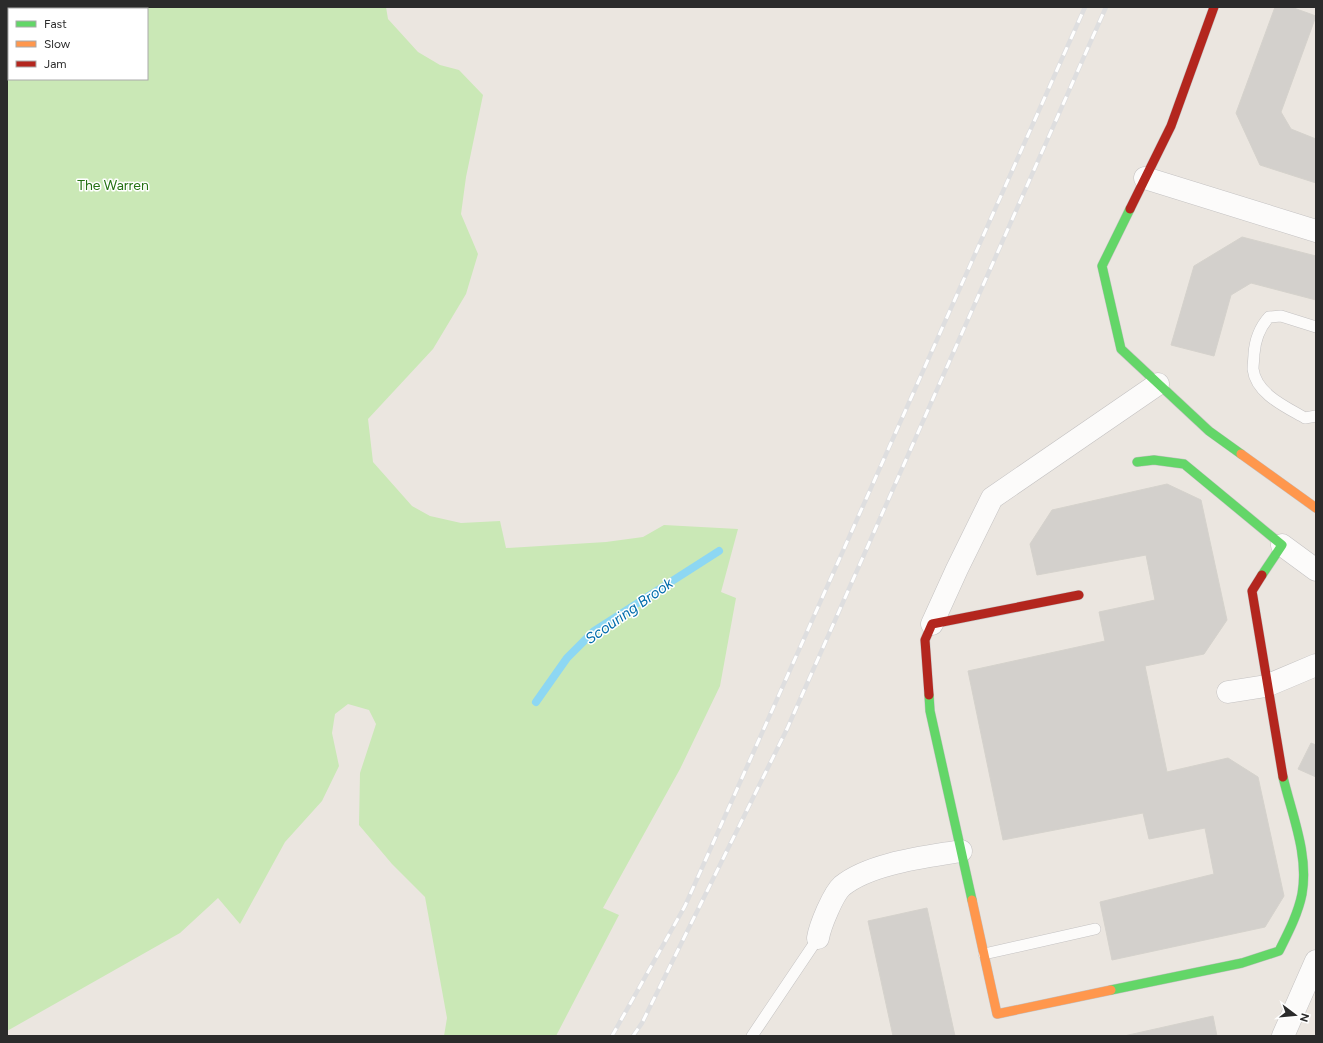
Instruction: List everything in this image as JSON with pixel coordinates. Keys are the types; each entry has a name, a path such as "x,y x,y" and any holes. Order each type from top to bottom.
{"street":[{"path":"1214,7 1171,126 1102,266 1121,349 1209,431 1316,508"},
{"path":"1145,178 1316,231"},
{"path":"1158,384 992,498 957,569 925,640 930,711 997,1014 1242,963 1279,951 1294,919 1303,887 1303,861 1282,772 1266,686 1252,590 1282,545"},
{"path":"1137,462 1154,460 1184,464 1282,545 1316,570"},
{"path":"932,624 1079,595"},
{"path":"1228,692 1266,686 1316,665"},
{"path":"818,938 820,924 841,886 867,871 921,857 961,852"},
{"path":"1283,1036 1316,961"}],"lane":[{"path":"1316,326 1281,316 1269,317 1261,326 1255,346 1253,369 1257,383 1275,401 1306,418 1316,416"},
{"path":"984,954 1095,929"},
{"path":"752,1036 818,938"}],"green space":[{"name":"The Warren","path":"7,7 386,7 388,19 418,52 440,65 459,70 483,95 466,177 461,214 478,254 466,294 433,349 368,419 373,462 412,506 430,516 461,523 500,521 506,548 606,542 643,537 664,525 738,529 721,592 736,598 720,686 680,769 603,908 619,915 556,1036 444,1036 447,1018 425,897 392,864 359,825 360,773 376,724 369,710 348,704 335,714 332,733 339,766 322,801 285,842 240,924 218,898 180,933 7,1031"}],"building":[{"path":"1275,7 1291,7 1316,16 1281,112 1291,129 1316,139 1316,183 1260,165 1236,113"},
{"path":"1242,237 1316,256 1316,300 1251,283 1231,295 1214,356 1171,345 1194,266"},
{"path":"1167,484 1201,500 1227,620 1204,654 1145,666 1167,772 1228,758 1258,777 1284,896 1265,927 1112,960 1100,902 1214,874 1205,828 1149,839 1143,813 1003,840 968,671 1105,641 1099,612 1155,600 1146,555 1037,575 1030,544 1052,510"},
{"path":"1311,743 1316,745 1316,777 1298,769"},
{"path":"927,908 955,1036 893,1036 868,921"},
{"path":"1213,1016 1217,1036 1124,1036"}],"waterway":[{"name":"Scouring Brook","path":"536,702 567,658 594,631 719,551"}],"railway":[{"path":"612,1036 685,906 1085,7"},
{"path":"633,1036 642,1023 787,729 1106,7"}],"traffic: fast":[{"path":"1130,209 1102,266 1121,349 1209,431 1241,454"},
{"path":"1137,462 1154,460 1184,464 1282,545 1262,575"},
{"path":"929,695 930,711 972,900"},
{"path":"1111,990 1242,963 1279,951 1298,909 1304,879 1298,835 1283,777"}],"traffic: slow":[{"path":"1241,454 1316,508"},
{"path":"972,900 997,1014 1111,990"}],"traffic: jam":[{"path":"1130,209 1171,126 1214,7"},
{"path":"1262,575 1252,591 1283,777"},
{"path":"929,695 925,640 932,624 1079,595"}]}
